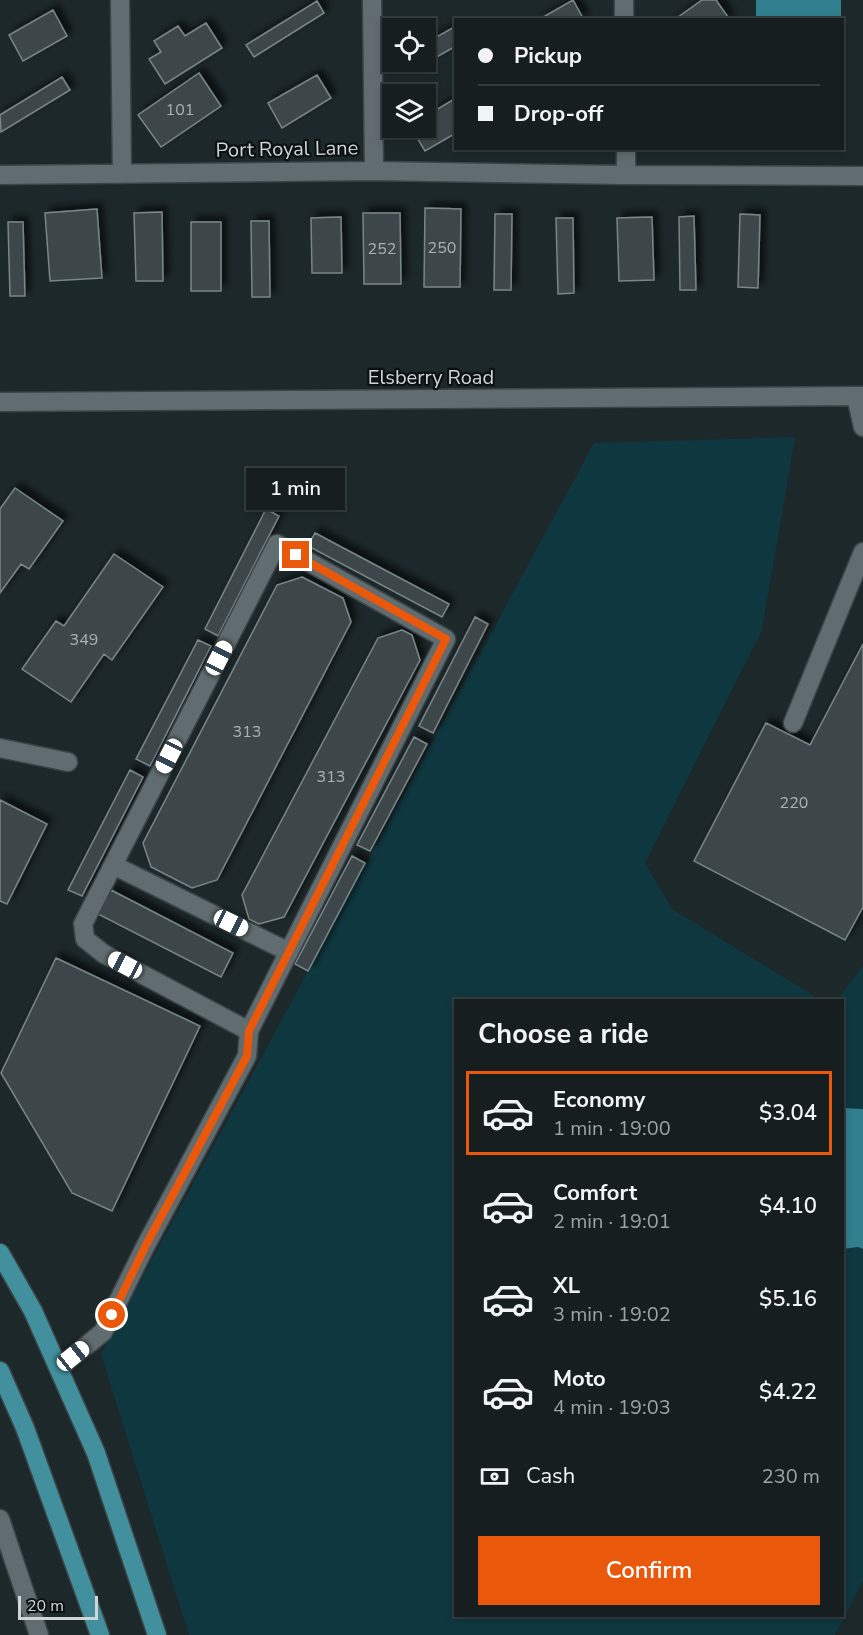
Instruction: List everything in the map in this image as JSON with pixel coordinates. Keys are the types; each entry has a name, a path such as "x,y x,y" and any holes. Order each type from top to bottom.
{"main road":[{"path":"0,1253 33,1311 96,1452 157,1635"},
{"path":"0,1371 25,1428 100,1635"}],"street":[{"path":"120,0 122,174"},
{"path":"372,0 374,171"},
{"path":"624,0 624,18"},
{"path":"626,150 626,175"},
{"name":"Port Royal Lane","path":"0,175 374,171 863,176"},
{"path":"860,396 863,426"},
{"name":"Elsberry Road","path":"0,402 860,396"},
{"path":"59,1368 103,1332 146,1245 247,1056 249,1031 446,639 277,544 83,924 85,939 104,954 249,1031"},
{"path":"793,723 863,552"},
{"path":"0,748 68,762"},
{"path":"113,865 289,952"},
{"path":"0,1519 39,1635"}],"shaded area":[{"path":"795,437 762,630 645,863 672,909 816,999 454,999 454,1617 844,1617 844,1249 858,1247 863,1249 863,1581 835,1635 189,1635 101,1354 594,443"},
{"path":"863,966 863,1109 844,1108 844,999 836,999"}],"water":[{"path":"756,0 841,0 841,18 756,18"},
{"path":"844,1108 863,1109 863,1249 858,1247 844,1249"}],"building":[{"path":"573,0 583,18 542,18"},
{"path":"702,0 716,0 729,18 677,18"},
{"path":"317,1 324,13 254,57 246,45"},
{"path":"53,10 67,36 23,61 9,35"},
{"path":"206,23 222,48 165,84 149,59 161,52 154,41 178,26 185,36"},
{"path":"454,27 454,47 436,57 436,37"},
{"path":"199,73 221,106 161,147 138,115"},
{"path":"317,75 331,98 282,128 268,103"},
{"path":"62,77 70,90 1,132 0,115"},
{"path":"454,99 454,134 425,151 417,138 436,138 436,110"},
{"path":"425,208 461,209 460,287 424,287"},
{"path":"97,209 102,278 50,281 45,213"},
{"path":"162,212 163,281 136,281 134,213"},
{"path":"363,213 400,213 401,284 364,284"},
{"path":"495,214 512,214 511,290 494,290"},
{"path":"740,214 760,215 758,288 738,287"},
{"path":"694,216 696,290 680,290 679,217"},
{"path":"341,217 342,273 312,273 311,218"},
{"path":"652,217 654,280 619,281 617,218"},
{"path":"556,218 573,218 574,293 558,294"},
{"path":"251,221 269,221 270,297 252,297"},
{"path":"8,222 23,222 25,296 10,296"},
{"path":"191,222 221,222 221,291 191,291"},
{"path":"15,488 63,521 29,569 21,564 0,593 0,509"},
{"path":"266,509 279,516 218,636 205,629"},
{"path":"315,533 449,604 442,617 308,546"},
{"path":"114,554 163,587 112,660 104,654 71,702 22,669 56,621 64,626"},
{"path":"302,577 343,598 351,622 217,880 192,888 151,867 143,843 277,585"},
{"path":"475,617 488,624 433,733 419,726"},
{"path":"402,630 412,635 420,660 284,917 259,924 249,919 242,895 378,638"},
{"path":"198,640 211,646 150,766 136,759"},
{"path":"863,644 863,907 845,940 694,861 766,723 810,745"},
{"path":"414,737 427,744 370,851 357,845"},
{"path":"130,770 143,777 82,896 68,890"},
{"path":"0,800 47,824 7,904 0,901"},
{"path":"352,856 365,863 308,971 295,964"},
{"path":"111,890 233,953 221,977 98,914"},
{"path":"56,958 200,1026 112,1211 72,1193 1,1073"}],"route":[{"path":"112,1315 146,1245 247,1056 249,1031 446,639 296,555"}]}
